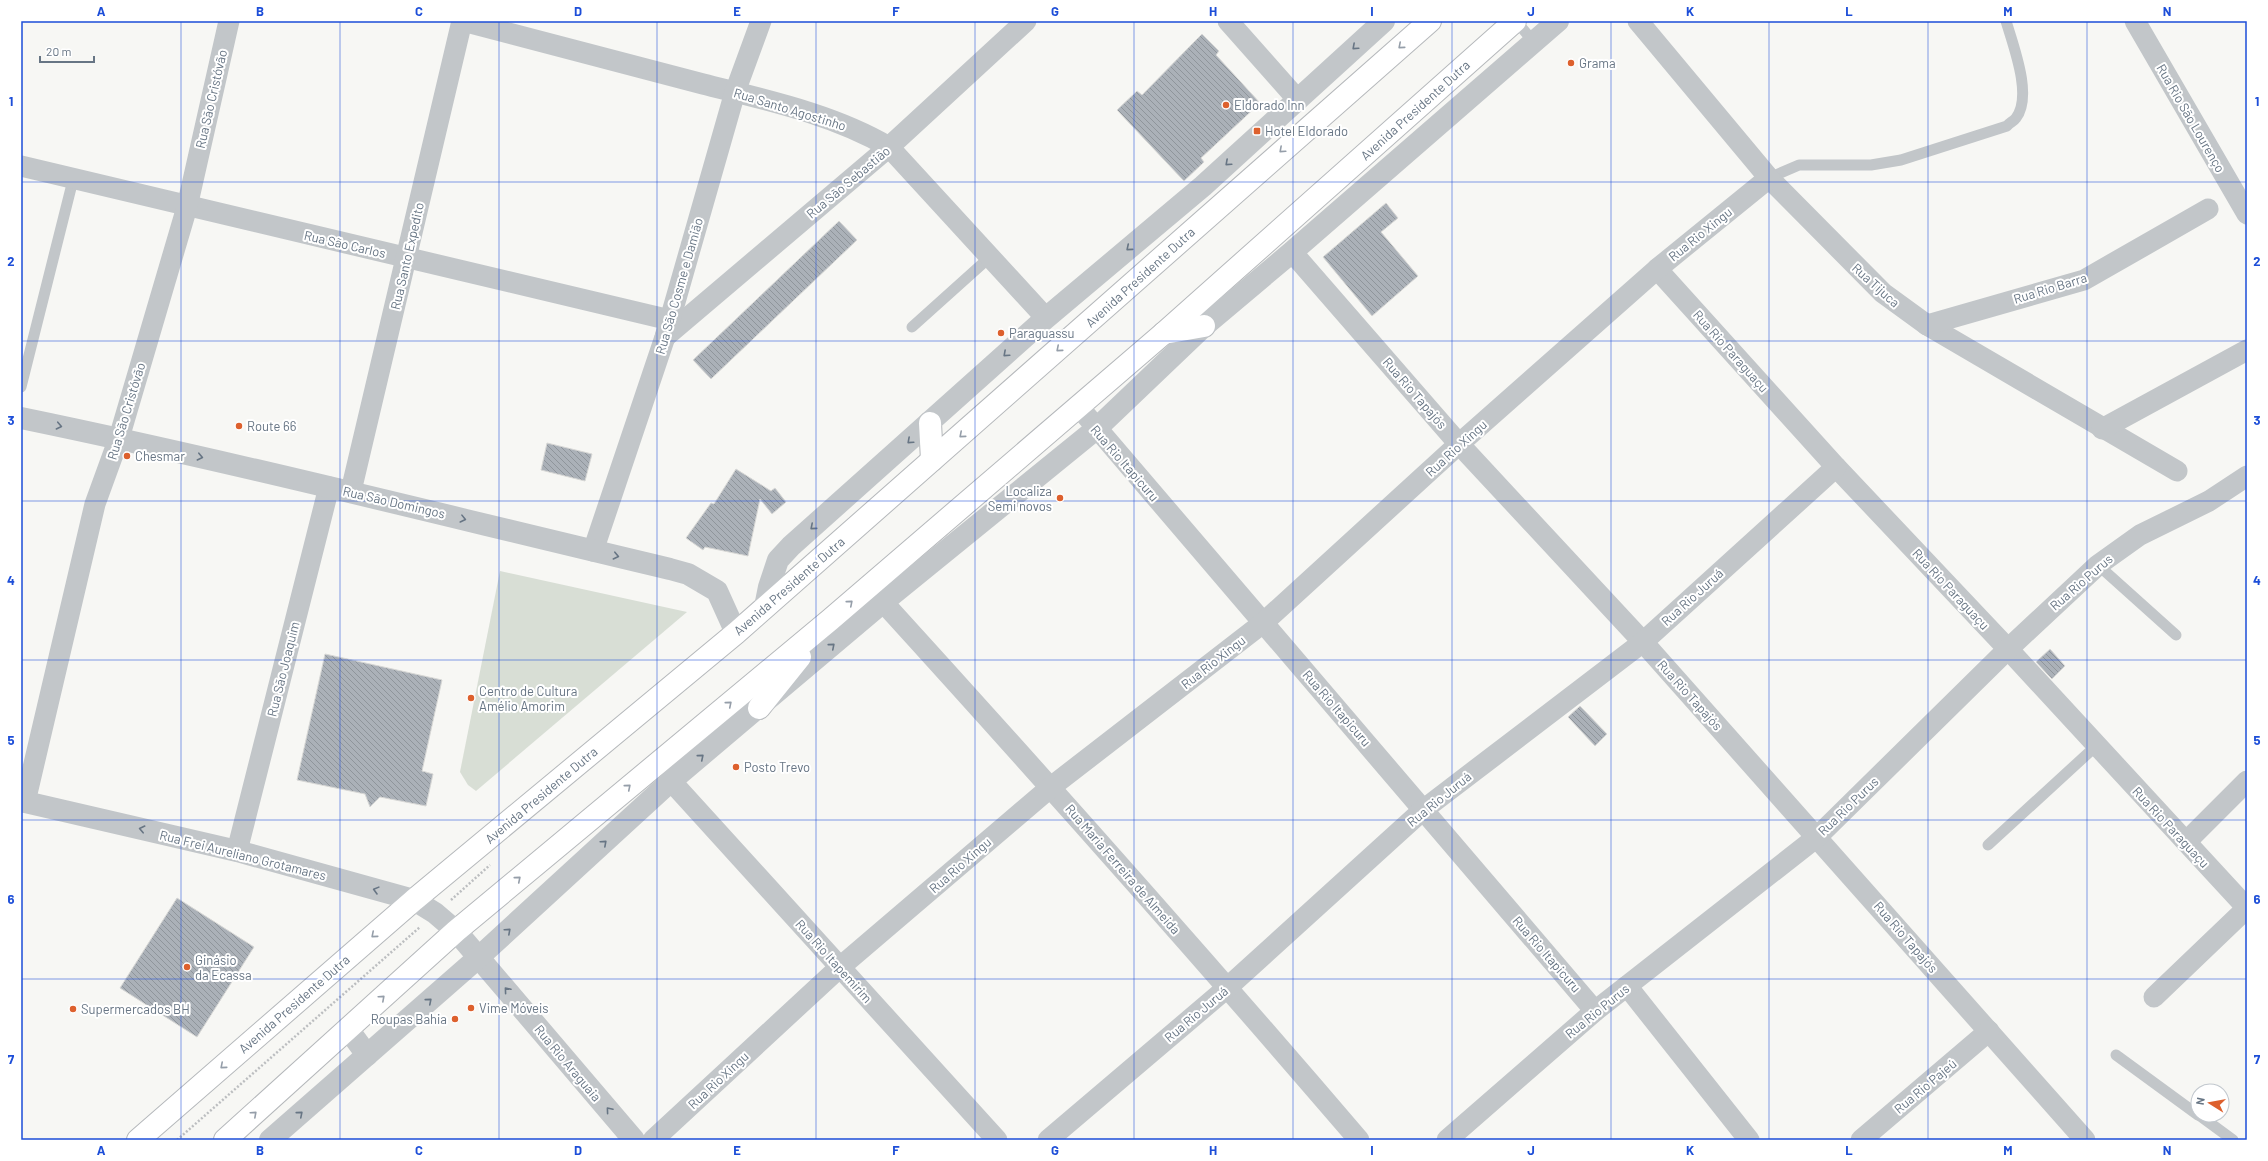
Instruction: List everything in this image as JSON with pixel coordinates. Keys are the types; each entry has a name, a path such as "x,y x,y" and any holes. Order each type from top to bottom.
{"highway":[{"name":"Avenida Presidente Dutra","path":"138,1140 414,900 736,633 1317,118 1430,21"},
{"name":"Avenida Presidente Dutra","path":"225,1140 456,931 830,620 1164,333 1515,21"},
{"path":"1164,333 1204,326"},
{"path":"930,423 932,460"},
{"path":"759,708 830,620"}],"street":[{"name":"Rua São Cristóvão","path":"23,801 95,504 119,438 187,207 229,21"},
{"name":"Rua Santo Agostinho","path":"462,21 735,92 832,120 862,131 889,147 1046,318"},
{"name":"Rua Santo Expedito","path":"351,491 462,21"},
{"name":"Rua São Cosme e Damião","path":"593,550 667,328 735,92 760,21"},
{"name":"Rua São Sebastião","path":"667,328 889,147 1026,21"},
{"path":"1228,21 1298,100"},
{"path":"765,607 769,587 778,560 1046,318 1203,186 1384,21"},
{"name":"Avenida Presidente Dutra","path":"279,1137 367,1055 479,957 671,782 883,602 1096,429 1204,326 1292,252 1533,41 1558,21"},
{"name":"Rua Tijuca","path":"1638,21 1768,178 1883,293 1927,325 2102,429 2178,471"},
{"name":"Rua Rio São Lourenço","path":"2135,21 2247,214"},
{"name":"Rua São Carlos","path":"21,166 73,180 407,258 667,328"},
{"name":"Rua Rio Xingu","path":"653,1140 839,968 1051,787 1263,622 1459,444 1657,269 1768,178"},
{"name":"Rua Rio Barra","path":"1927,325 2084,280 2208,210"},
{"name":"Rua Rio Tapajós","path":"1292,252 1459,444 1642,642 2085,1140"},
{"name":"Rua Rio Paraguaçu","path":"1657,269 1836,467 2008,649 2247,908"},
{"path":"2102,429 2247,350"},
{"name":"Rua Rio Itapicuru","path":"1078,406 1096,429 1595,1011"},
{"name":"Rua São Domingos","path":"21,418 119,438 351,491 670,569 703,582 716,592 720,597 736,633"},
{"name":"Rua Rio Juruá","path":"1048,1140 1228,987 1423,810 1642,642 1836,467"},
{"name":"Rua Rio Purus","path":"1447,1140 1595,1011 1817,837 2008,649 2098,565 2140,535 2209,501 2247,476"},
{"name":"Rua São Joaquim","path":"237,851 329,487"},
{"name":"Rua Maria Ferreira de Almeida","path":"883,602 1051,787 1228,987 1358,1140"},
{"path":"2186,842 2247,781"},
{"name":"Rua Rio Itapemirim","path":"671,782 997,1140"},
{"name":"Rua Frei Aureliano Grotamares","path":"23,801 237,851 414,900 436,913 456,931"},
{"path":"610,803 626,824"},
{"path":"2154,997 2247,908"},
{"name":"Rua Rio Araguaia","path":"456,931 634,1140"},
{"path":"1626,986 1749,1140"},
{"path":"348,1029 367,1055"},
{"name":"Rua Rio Pajeú","path":"1861,1140 1989,1031"}],"lane":[{"path":"1515,21 1533,41"},
{"path":"1768,178 1798,165 1871,165 1901,160 2006,126 2017,118 2022,103 2023,87 2006,21"},
{"path":"21,387 73,180"},
{"path":"912,327 990,257"},
{"path":"2098,565 2176,635"},
{"path":"1988,845 2096,746"},
{"path":"2116,1055 2190,1109"},
{"path":"2209,1123 2233,1140"}],"shaded area":[{"path":"500,571 687,612 476,791 468,785 460,772"}],"building":[{"path":"1202,34 1219,51 1216,55 1260,103 1201,158 1204,162 1184,181 1117,110 1137,91 1142,95"},
{"path":"1386,203 1398,218 1381,232 1418,276 1372,316 1323,257"},
{"path":"839,221 857,240 711,379 693,360"},
{"path":"547,443 592,454 585,481 541,470"},
{"path":"736,469 771,491 775,488 786,502 772,514 760,499 748,556 705,547 703,550 686,538 711,503 714,504"},
{"path":"2050,649 2065,666 2052,679 2036,662"},
{"path":"325,654 442,680 422,771 433,774 426,806 380,797 370,807 365,794 297,780"},
{"path":"1580,706 1607,734 1595,746 1568,717"},
{"name":"Ginásio da Ecassa","path":"177,898 254,947 197,1037 120,988"}],"place":[{"name":"Grama","path":"1571,63"},
{"name":"Eldorado Inn","path":"1226,105"},
{"name":"Hotel Eldorado","path":"1257,131"},
{"name":"Paraguassu","path":"1001,333"},
{"name":"Route 66","path":"239,426"},
{"name":"Chesmar","path":"127,456"},
{"name":"Localiza Semi novos","path":"1060,498"},
{"name":"Centro de Cultura Amélio Amorim","path":"471,698"},
{"name":"Posto Trevo","path":"736,767"},
{"name":"Ginásio da Ecassa","path":"187,967"},
{"name":"Vime Móveis","path":"471,1008"},
{"name":"Supermercados BH","path":"73,1009"},
{"name":"Roupas Bahia","path":"455,1019"}]}
